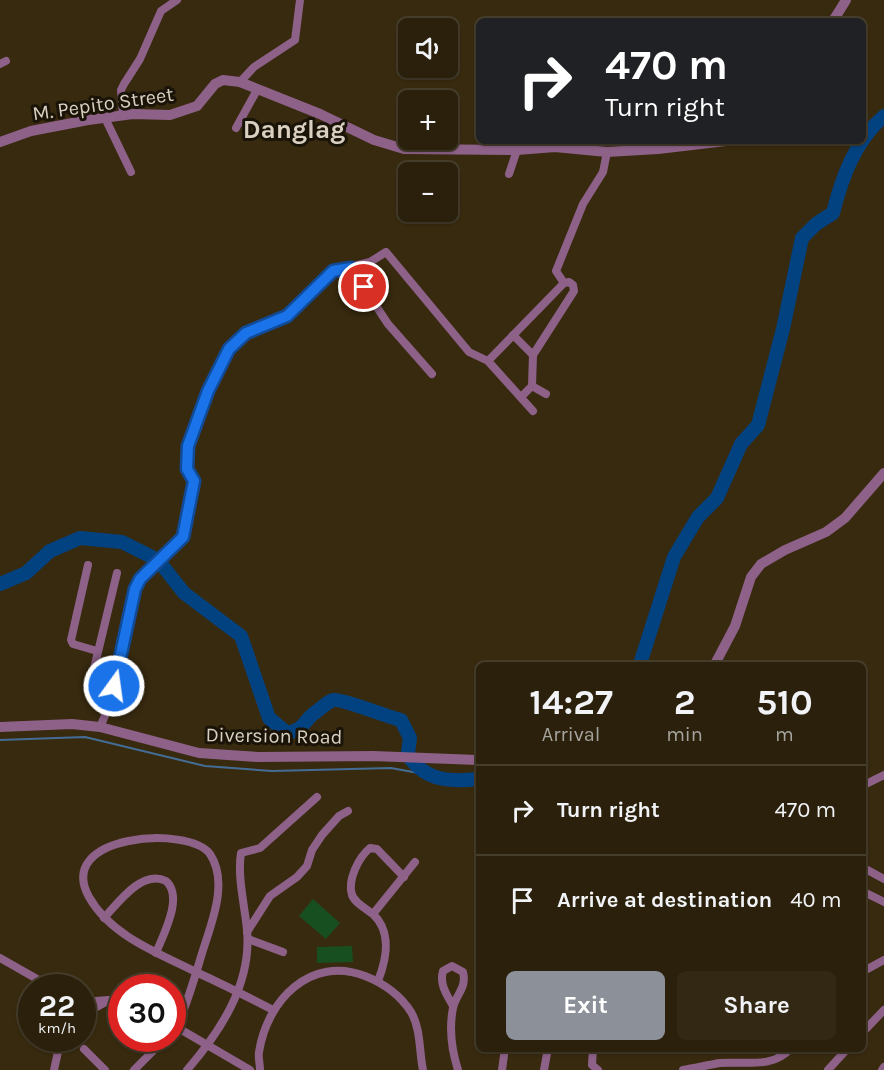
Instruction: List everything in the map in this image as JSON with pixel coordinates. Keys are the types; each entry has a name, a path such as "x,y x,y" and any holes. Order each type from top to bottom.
{"street":[{"path":"123,115 121,90 140,59 161,11 177,0"},
{"path":"236,128 254,67 295,40 300,0"},
{"path":"835,18 846,0"},
{"name":"M. Pepito Street","path":"0,142 31,131 123,115 170,115 197,106 215,84 223,80 248,86"},
{"path":"248,86 320,114 388,146 517,150 556,144 607,152 641,146 675,144"},
{"path":"105,118 131,172"},
{"path":"509,174 517,150"},
{"path":"564,283 556,271 583,204 603,172 607,152"},
{"path":"100,727 112,693 135,589 140,579 153,565 179,542 186,528 194,481 187,469 186,454 203,404 229,349 246,333 287,316 333,271 370,262 386,252 469,352 488,361 533,411"},
{"path":"351,268 388,324 432,374"},
{"path":"488,361 564,283 569,282 573,285 574,291 533,355 532,386 520,397"},
{"path":"513,335 533,355"},
{"path":"532,386 546,394"},
{"path":"716,662 735,626 751,577 761,564 785,550 826,532 845,518 884,473"},
{"path":"88,564 71,640 73,644 97,651"},
{"path":"112,693 92,685 97,651 117,573"},
{"name":"Diversion Road","path":"0,727 72,724 100,727 199,753 258,757 373,756 476,760"},
{"path":"866,784 884,775"},
{"path":"187,1070 208,1046 225,1021 237,992 247,935 241,853 260,848 317,797"},
{"path":"247,935 270,896 297,877 307,866 312,850 322,836 339,816 348,811"},
{"path":"186,997 196,972 214,917 219,888 209,853 195,845 171,839 122,842 104,847 94,854 86,868 85,885 92,902 104,918 156,953 196,972 273,1010"},
{"path":"378,981 384,966 387,935 381,922 353,896 351,886 363,854 370,848 377,849 404,877"},
{"path":"373,914 415,862"},
{"path":"866,869 884,879"},
{"path":"104,918 137,885 158,879 166,882 173,895 168,921 156,953"},
{"path":"866,893 884,902"},
{"path":"247,935 283,952"},
{"path":"0,958 28,974"},
{"path":"866,970 884,960"},
{"path":"260,1070 259,1053 273,1010 304,979 323,970 344,970 378,981 386,986 411,1012 418,1033 423,1070"},
{"path":"453,1006 452,1045 459,1070"},
{"path":"866,1029 884,1010"},
{"path":"186,1034 250,1070"},
{"path":"46,1070 55,1068 58,1052"},
{"path":"87,1052 105,1070"},
{"path":"134,1070 152,1052"},
{"path":"502,1070 504,1052"},
{"path":"544,1070 547,1052"},
{"path":"593,1052 592,1065 598,1070"},
{"path":"683,1070 719,1064 761,1064 783,1058 788,1052"},
{"path":"828,1070 844,1052"}],"green space":[{"path":"313,899 340,923 326,939 299,916"},
{"path":"352,946 353,962 317,963 317,947"}],"waterway":[{"path":"866,136 884,116"},
{"path":"641,662 674,557 698,517 717,498 741,444 758,425 783,329 802,238 816,224 833,213 851,160 860,144"},
{"path":"0,584 26,573 50,551 80,538 122,542 158,560 184,593 241,636 269,718 287,733 300,728 313,714 333,700 337,700 401,720 410,738 408,753"},
{"path":"0,740 85,737 205,766 272,771 391,768 424,774"},
{"path":"410,758 432,776 449,780 476,779"}],"district":[{"name":"Danglag","path":"294,129"}],"route":[{"path":"114,686 135,589 140,579 183,537 194,481 187,469 186,454 213,378 229,349 246,333 287,316 305,301 329,273 337,269 351,268 364,287"}]}
